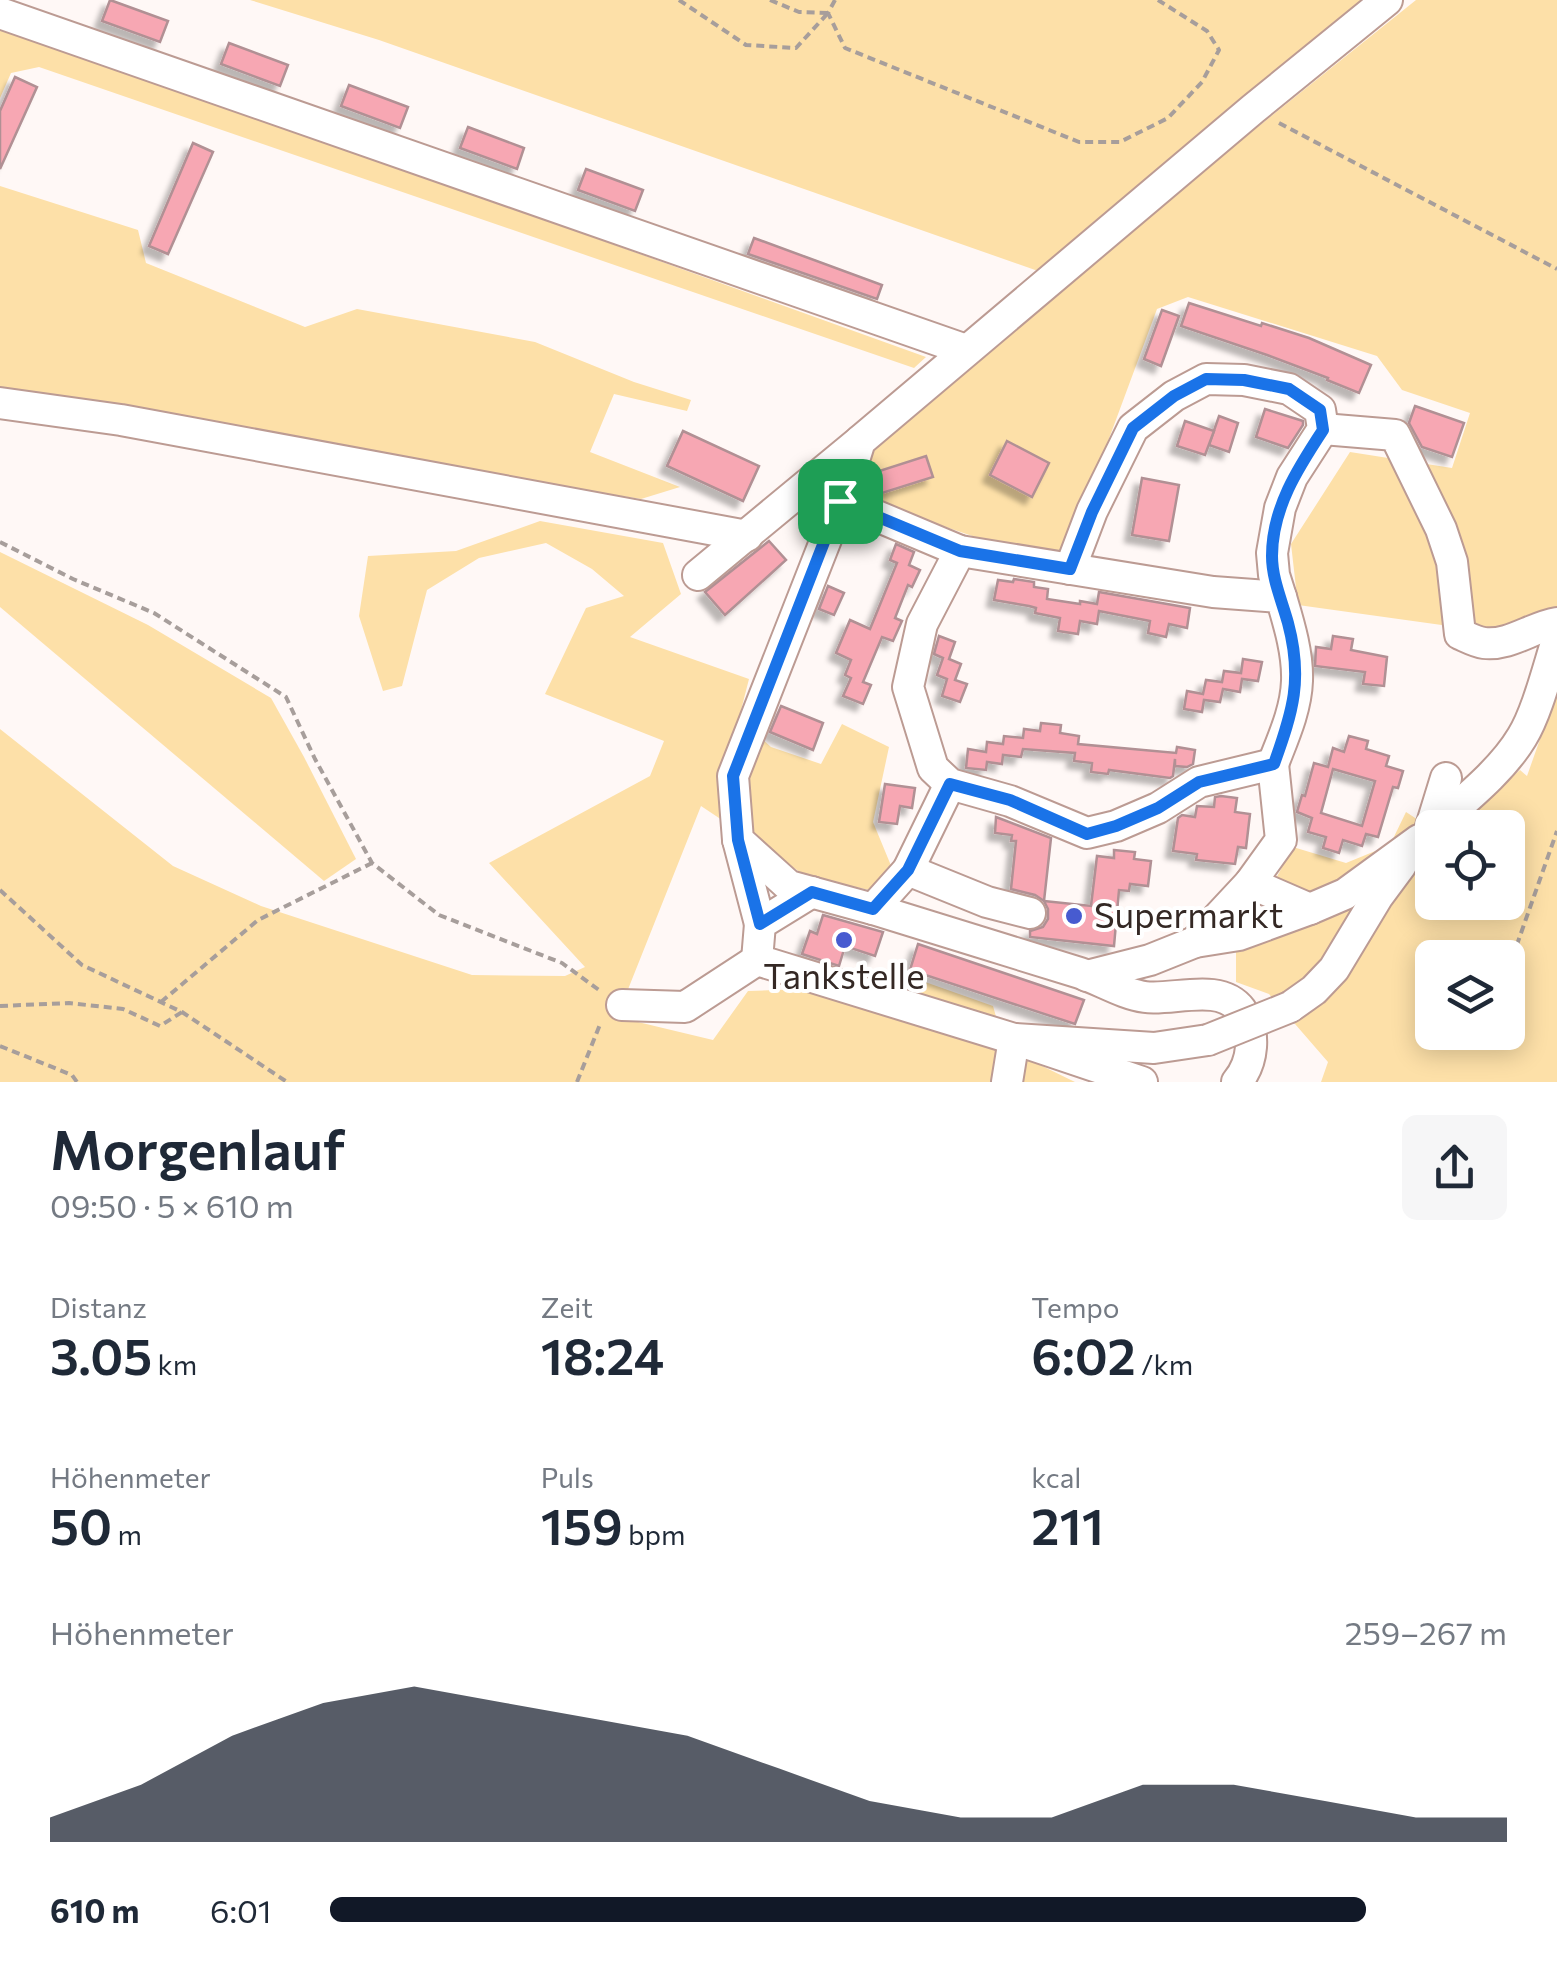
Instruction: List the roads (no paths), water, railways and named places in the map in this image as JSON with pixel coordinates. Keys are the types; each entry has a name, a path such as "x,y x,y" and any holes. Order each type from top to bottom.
{"lane":[{"path":"698,575 1387,0"},
{"path":"0,13 966,350"},
{"path":"1070,569 1092,512 1133,428 1174,396 1206,379 1244,380 1289,389 1320,410 1323,430 1292,477 1280,508 1272,552 1274,575 1293,641 1297,682 1290,719 1274,764 1281,840 1250,883 1194,942"},
{"path":"0,403 121,420 747,536"},
{"path":"1323,430 1396,434 1441,528 1452,562 1460,634 1482,643 1510,640 1557,623"},
{"path":"757,960 760,924 738,840 733,776 860,441"},
{"path":"840,501 960,551 1213,592 1281,597"},
{"path":"960,551 922,624 908,687 933,768 950,784 1010,800 1087,834 1158,808 1199,782 1274,764"},
{"path":"1452,810 1486,780 1523,736 1557,640"},
{"path":"1436,810 1446,778"},
{"path":"873,909 908,870 950,784"},
{"path":"738,840 789,886 1143,996 1196,993 1225,999 1241,1010 1250,1035 1251,1054 1237,1082"},
{"path":"1087,976 1150,960 1194,942 1239,936 1310,909 1345,894 1415,842"},
{"path":"1014,1039 1154,1048 1208,1040 1290,1007 1314,990 1334,968 1378,896 1415,849"},
{"path":"908,870 987,902 1030,912"},
{"path":"1250,883 1310,909"},
{"path":"760,924 812,892"},
{"path":"612,1006 686,1007 757,960"},
{"path":"757,960 1014,1039 1129,1080"},
{"path":"1007,1082 1014,1039"}],"place":[{"name":"Supermarkt","path":"1074,916"},
{"name":"Tankstelle","path":"844,940"}]}
